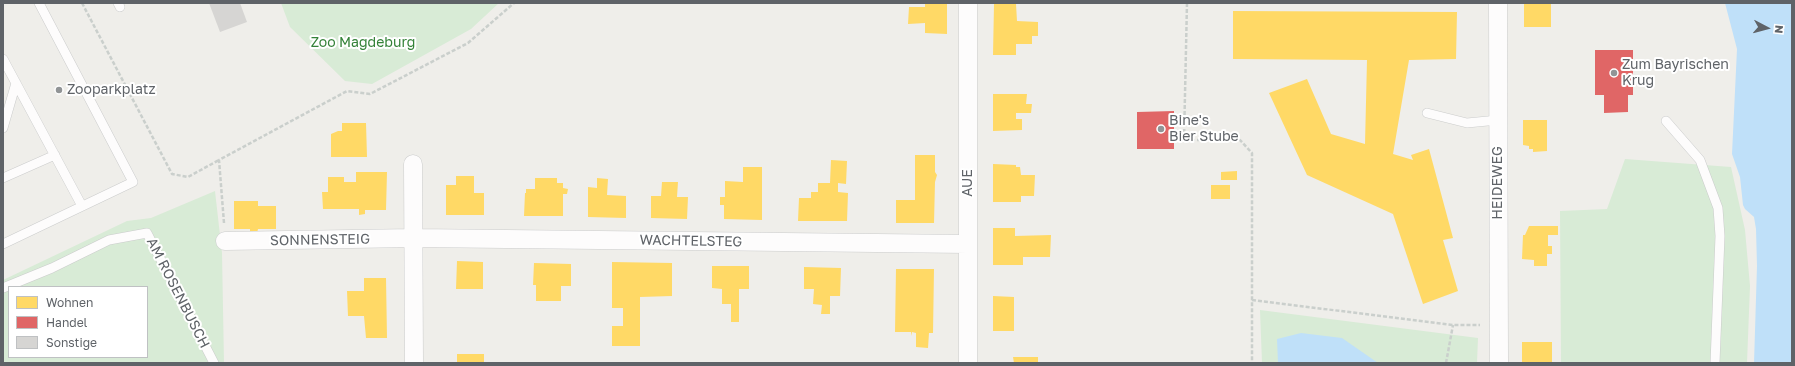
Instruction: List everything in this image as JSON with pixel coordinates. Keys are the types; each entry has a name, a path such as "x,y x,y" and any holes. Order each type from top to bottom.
{"street":[{"name":"AUE","path":"968,3 968,363"},
{"name":"HEIDEWEG","path":"1498,3 1499,363"},
{"path":"413,164 414,363"},
{"name":"WACHTELSTEG","path":"414,238 968,244"},
{"name":"SONNENSTEIG","path":"225,241 414,238"}],"lane":[{"path":"3,244 133,182 39,3"},
{"path":"3,59 82,206"},
{"path":"3,128 16,83"},
{"path":"1427,113 1467,123 1498,120"},
{"path":"1666,121 1700,160 1718,208 1720,236 1715,363"},
{"path":"3,178 55,155"},
{"name":"AM ROSENBUSCH","path":"3,288 52,268 109,240 147,233 214,363"}],"path":[{"path":"82,3 172,174 188,177 347,91 370,94 468,43 514,3"},
{"path":"1187,3 1184,140 1240,140 1252,154 1252,363"},
{"path":"219,160 225,241"},
{"path":"1252,300 1453,325 1498,325"},
{"path":"1446,363 1453,325"}],"green space":[{"name":"Zoo Magdeburg","path":"281,3 499,3 471,29 372,84 345,81 290,27"},
{"path":"1625,159 1731,167 1745,230 1750,286 1747,363 1561,363 1560,211 1607,209"},
{"path":"215,191 222,253 224,363 3,363 3,280 127,221 151,218"},
{"path":"1260,310 1478,338 1477,363 1262,363"}],"water":[{"path":"1725,3 1792,3 1792,363 1754,363 1757,266 1756,229 1754,217 1745,209 1743,205 1740,177 1732,154 1737,49"},
{"path":"1301,333 1342,338 1378,363 1278,363 1277,339"}],"building: Wohnen":[{"path":"925,3 947,3 947,34 925,33 925,23 908,24 909,7 925,7"},
{"path":"1524,3 1551,3 1551,27 1524,27"},
{"path":"994,4 1016,4 1017,21 1038,22 1038,36 1032,36 1032,44 1016,44 1016,55 993,55"},
{"path":"1233,11 1457,12 1456,59 1409,60 1393,154 1413,160 1411,155 1429,149 1453,238 1443,240 1458,291 1423,304 1393,214 1307,175 1269,93 1307,79 1331,134 1365,144 1367,60 1233,59"},
{"path":"993,94 1027,94 1026,104 1032,104 1031,113 1016,113 1016,119 1022,119 1022,130 993,131"},
{"path":"1523,120 1547,120 1547,151 1533,152 1533,149 1529,149 1529,146 1523,145"},
{"path":"342,123 366,123 367,157 331,157 331,134 342,131"},
{"path":"915,155 935,155 935,172 937,175 935,182 934,223 896,223 896,200 915,200"},
{"path":"831,160 847,161 846,184 838,183 838,192 848,193 847,221 798,221 799,198 811,198 811,192 818,192 818,183 830,183"},
{"path":"993,164 1016,165 1016,167 1020,167 1021,175 1035,175 1034,196 1021,196 1021,202 993,202"},
{"path":"743,167 762,167 762,220 724,219 724,205 720,205 720,197 725,197 725,181 743,182"},
{"path":"1237,171 1237,180 1221,180 1221,172"},
{"path":"356,172 387,172 386,210 365,210 365,214 359,215 359,209 323,209 322,192 328,192 328,177 344,177 344,182 356,182"},
{"path":"456,176 474,176 474,193 484,193 484,215 446,215 446,185 456,185"},
{"path":"535,178 557,178 557,183 563,183 563,188 568,189 567,194 563,194 563,216 524,216 526,189 535,189"},
{"path":"597,178 608,179 607,195 626,196 626,218 588,217 588,187 597,188"},
{"path":"662,182 678,182 677,197 688,197 687,219 651,218 651,196 661,196"},
{"path":"1211,185 1230,185 1230,199 1211,199"},
{"path":"234,201 258,201 258,206 276,206 276,229 258,229 257,233 250,233 250,229 234,229"},
{"path":"1529,226 1558,226 1558,235 1548,235 1548,246 1552,246 1552,254 1547,254 1547,266 1534,266 1534,260 1522,259 1523,235 1525,235"},
{"path":"993,228 1015,228 1015,236 1051,235 1050,257 1023,257 1023,265 993,265"},
{"path":"457,261 483,262 483,289 456,289"},
{"path":"612,262 672,263 672,296 640,297 640,346 612,346 612,326 623,326 623,308 612,308"},
{"path":"534,263 571,264 571,286 561,286 561,301 536,301 536,285 533,285"},
{"path":"712,266 749,266 749,289 739,289 739,322 731,322 731,304 722,304 722,289 712,288"},
{"path":"804,267 841,268 840,296 830,296 830,314 821,314 822,305 813,304 814,289 804,289"},
{"path":"896,269 934,269 933,333 929,333 928,348 916,347 916,333 912,332 912,336 911,332 895,332"},
{"path":"364,278 386,278 387,338 366,338 364,316 348,316 347,291 364,291"},
{"path":"993,296 1014,297 1014,331 993,331"},
{"path":"1522,342 1552,342 1552,363 1522,363"},
{"path":"457,354 484,354 484,363 457,363"},
{"path":"1013,357 1038,357 1038,363 1014,363"}],"building: Handel":[{"name":"Zum Bayrischen Krug","path":"1595,50 1633,50 1633,95 1628,95 1628,112 1604,113 1604,95 1595,95"},
{"path":"1174,111 1174,149 1137,149 1137,112"}],"building: Sonstige":[{"path":"209,3 240,3 247,22 220,32"}],"place":[{"name":"Zum Bayrischen Krug","path":"1614,73"},
{"name":"Zooparkplatz","path":"59,90"},
{"name":"Bine's Bier Stube","path":"1161,129"}]}
